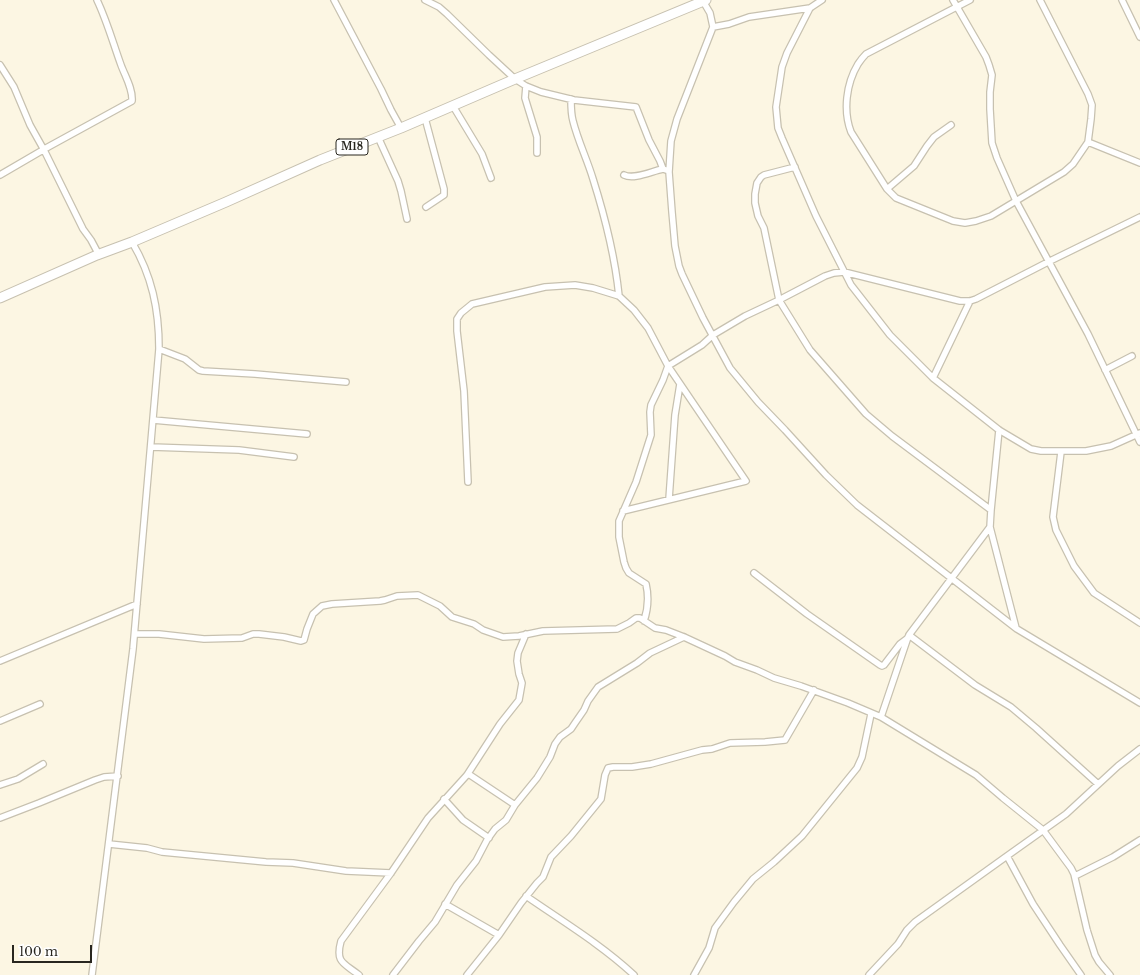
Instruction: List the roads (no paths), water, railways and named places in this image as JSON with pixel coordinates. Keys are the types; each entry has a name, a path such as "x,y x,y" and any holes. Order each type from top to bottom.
{"main road":[{"name":"M18","path":"0,298 320,160 401,128 704,1"}],"street":[{"path":"0,175 132,101 128,83 97,0"},
{"path":"334,0 401,128"},
{"path":"425,0 439,7 515,79 526,86 541,92 571,99 636,107 649,140 663,169"},
{"path":"713,27 729,24 749,17 810,8 822,0"},
{"path":"953,0 990,65 992,75 990,92 992,142 997,158 1016,201 1088,334 1138,434 1140,442"},
{"path":"970,0 866,54 858,64 850,82 846,110 847,121 851,132 887,189 896,198 953,221 965,223 991,216 1064,172 1073,164 1088,142 1092,118 1092,105 1088,94 1040,0"},
{"path":"1122,0 1140,37"},
{"path":"704,1 710,13 713,27 678,119 672,141 669,171 672,212 679,266 726,362 758,402 857,506 1016,629 1140,703"},
{"path":"810,8 787,53 782,67 776,98 776,118 778,128 816,216 851,285 890,335 933,378 999,430 1031,449 1041,451 1086,452 1111,446 1138,434"},
{"path":"1,69 14,87 30,125 83,229 99,255"},
{"path":"526,86 526,98 537,137 537,153"},
{"path":"571,99 574,124 584,157 593,178 600,204 610,246 619,296"},
{"path":"452,106 482,154 491,178"},
{"path":"425,118 444,189 444,195 426,207"},
{"path":"887,189 914,166 934,137 951,126"},
{"path":"378,137 402,191 407,219"},
{"path":"1088,142 1140,163"},
{"path":"795,167 764,175 758,181 755,194 756,209 764,228 779,300 810,350 866,414 991,510"},
{"path":"624,175 628,177 638,176 663,169 669,171"},
{"path":"644,621 648,603 646,584 629,573 624,562 619,537 619,521 636,482 650,435 651,405 668,366 702,345 712,335 745,316 825,276 834,273 844,272 960,301 970,301 1140,217"},
{"path":"92,975 135,634 159,349 159,328 156,301 143,264 132,242"},
{"path":"468,482 464,391 457,319 461,313 472,304 545,287 575,285 593,288 619,296 634,310 648,328 668,366 746,481 623,511"},
{"path":"933,378 970,301"},
{"path":"159,349 185,359 199,370 203,371 346,382"},
{"path":"1105,370 1132,356"},
{"path":"669,499 674,415 680,384"},
{"path":"153,420 307,434"},
{"path":"999,430 990,527 1016,629"},
{"path":"151,447 239,450 294,457"},
{"path":"1061,452 1053,517 1056,530 1074,566 1094,593 1140,623"},
{"path":"754,573 807,614 882,666 900,644 908,637 990,527"},
{"path":"135,634 159,634 204,639 242,638 253,634 259,634 301,641 304,640 313,614 322,606 380,601 397,596 412,595 418,595 440,606 452,617 474,624 482,630 503,637 519,636 543,631 617,629 636,618 640,618 655,628 666,630 684,637 735,662 774,678 814,690 881,717 976,775 1043,830 1071,868 1075,876 1087,930 1095,955 1110,975"},
{"path":"0,661 137,604"},
{"path":"359,975 343,963 339,958 338,953 341,942 391,873 428,818 467,775 500,724 519,700 522,683 517,661 526,634"},
{"path":"393,975 435,922 457,885 476,861 495,829 506,820 515,805 537,778 550,757 555,744 560,737 571,729 576,723 588,701 598,687 636,664 650,652 684,637"},
{"path":"881,717 908,637"},
{"path":"908,637 975,685 1011,707 1098,784"},
{"path":"467,975 526,896 543,877 551,857 571,836 601,799 604,775 608,768 632,767 651,764 730,743 785,740 814,690"},
{"path":"0,721 40,704"},
{"path":"694,975 709,948 713,931 734,902 752,880 778,859 802,836 856,768 862,757 871,714"},
{"path":"869,975 898,944 907,930 915,922 1066,814 1098,784 1140,749"},
{"path":"0,786 18,779 43,764"},
{"path":"467,775 470,775 515,805"},
{"path":"0,818 95,780 104,777 118,776"},
{"path":"444,800 463,820 489,838"},
{"path":"1075,876 1113,857 1140,840"},
{"path":"109,844 147,848 162,852 266,862 288,862 346,871 391,873"},
{"path":"1007,856 1033,904 1081,975"},
{"path":"526,896 624,965 634,975"},
{"path":"445,904 498,935"}]}
